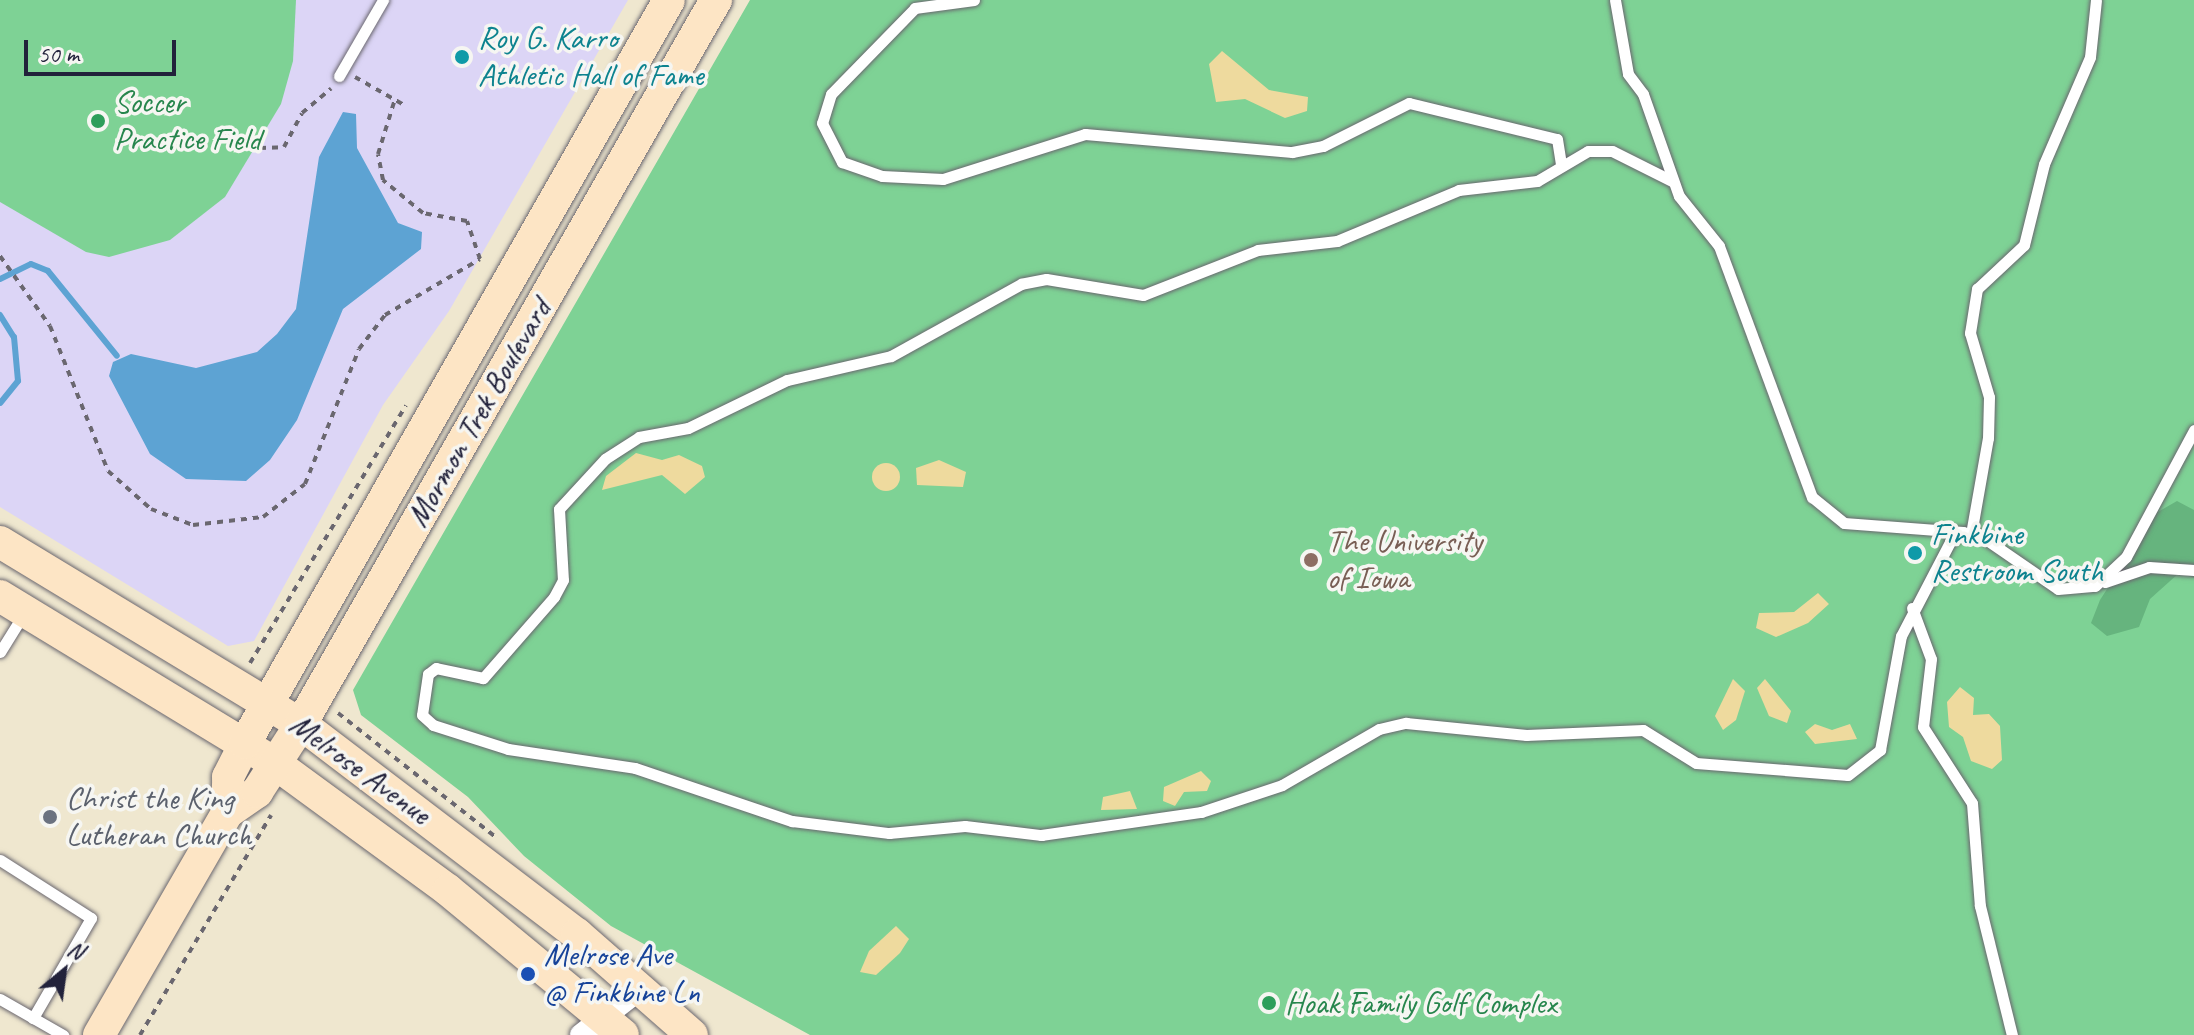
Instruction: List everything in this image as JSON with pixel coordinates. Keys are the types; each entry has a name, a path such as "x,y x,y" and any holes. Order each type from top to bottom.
{"main road":[{"name":"Mormon Trek Boulevard","path":"227,813 228,777 245,743 669,0"},
{"name":"Mormon Trek Boulevard","path":"99,1035 227,813 257,792 301,724 716,0"},
{"name":"Melrose Avenue","path":"0,542 301,724 640,989 692,1035"},
{"name":"Melrose Avenue","path":"12,603 276,764 448,890 603,1030"}],"street":[{"path":"603,1030 640,989"}],"lane":[{"path":"341,73 383,0"},
{"path":"974,0 915,8 831,94 822,123 842,162 882,176 943,179 1085,134 1292,152 1323,146 1409,103 1557,139 1565,159 1556,172"},
{"path":"1615,0 1620,52 1672,181 1719,246 1820,508 1844,523 1967,533 2058,589 2095,586 2149,567 2194,570"},
{"path":"1672,181 1612,151 1570,156 1556,172 1459,190 1337,241 1258,250 1143,295 1046,279 1021,284 891,356 787,380 688,428 639,437 605,459 559,509 563,580 554,597 483,678 436,668 428,674 422,715 508,749 635,768 792,821 889,833 965,826 1053,834 1245,799 1379,729 1406,723 1526,735 1643,730 1696,763 1848,775 1880,750 1912,608 1967,533 1988,438 1989,397 1970,333 1977,289 2024,245 2044,164 2090,57 2096,0"},
{"path":"2095,586 2126,557 2194,430"},
{"path":"0,652 12,603"},
{"path":"1912,608 1931,659 1923,727 1972,803 1980,906 2012,1035"},
{"path":"0,860 91,918 33,1018"},
{"path":"0,999 63,1035"}],"path":[{"path":"260,148 284,147 302,113 323,103 341,73 406,106"},
{"path":"0,256 19,278 78,383 108,471 151,509 193,525 263,517 305,484 359,349 385,315 480,259 467,221 423,213 383,180 378,154 395,99"},
{"path":"341,715 504,845"},
{"path":"140,1035 282,805"}],"shaded area":[{"path":"0,0 628,0 449,311 383,405 254,641 228,646 0,507"}],"green space":[{"name":"Soccer Practice Field","path":"0,0 296,0 293,61 281,104 225,197 170,240 109,257 86,252 0,202"},
{"name":"The University of Iowa","path":"750,0 2194,0 2194,1035 810,1035 611,926 524,856 468,797 361,715 353,690"},
{"path":"2177,501 2194,510 2194,578 2179,573 2150,599 2139,627 2107,636 2091,623 2100,600 2156,513"}],"sand":[{"path":"1222,51 1269,90 1308,97 1307,111 1285,118 1245,99 1216,102 1209,64"},
{"path":"636,453 662,460 679,455 702,466 705,477 685,494 662,475 602,490 606,476"},
{"path":"939,460 966,472 963,487 917,485 916,468"},
{"path":"886,463 896,467 900,477 896,487 886,491 876,487 872,477 876,467"},
{"path":"1818,593 1829,604 1808,623 1776,637 1756,628 1759,613 1794,612"},
{"path":"1733,679 1745,691 1736,720 1723,730 1715,716"},
{"path":"1765,679 1791,711 1787,723 1769,716 1757,688"},
{"path":"1960,687 1974,698 1973,715 1989,714 2000,726 2002,760 1992,769 1971,761 1963,737 1949,727 1947,702"},
{"path":"1815,724 1832,730 1850,724 1857,739 1815,744 1805,732"},
{"path":"1201,771 1211,781 1207,791 1184,792 1175,806 1163,801 1164,787"},
{"path":"1130,791 1137,809 1101,810 1103,797"},
{"path":"896,926 909,939 900,953 876,975 860,972 869,951"}],"water":[{"path":"343,112 356,114 357,148 398,223 422,232 421,249 343,309 297,420 270,460 246,481 186,479 150,454 109,376 113,362 131,354 196,368 257,352 277,334 296,309 319,157"}],"waterway":[{"path":"0,279 31,264 48,271 117,356"},
{"path":"0,315 14,337 18,381 0,403"}],"place":[{"name":"Roy G. Karro Athletic Hall of Fame","path":"462,57"},
{"name":"Soccer Practice Field","path":"98,121"},
{"name":"Finkbine Restroom South","path":"1915,553"},
{"name":"The University of Iowa","path":"1311,560"},
{"name":"Christ the King Lutheran Church","path":"50,817"},
{"name":"Melrose Ave @ Finkbine Ln","path":"528,974"},
{"name":"Hoak Family Golf Complex","path":"1269,1003"}]}
